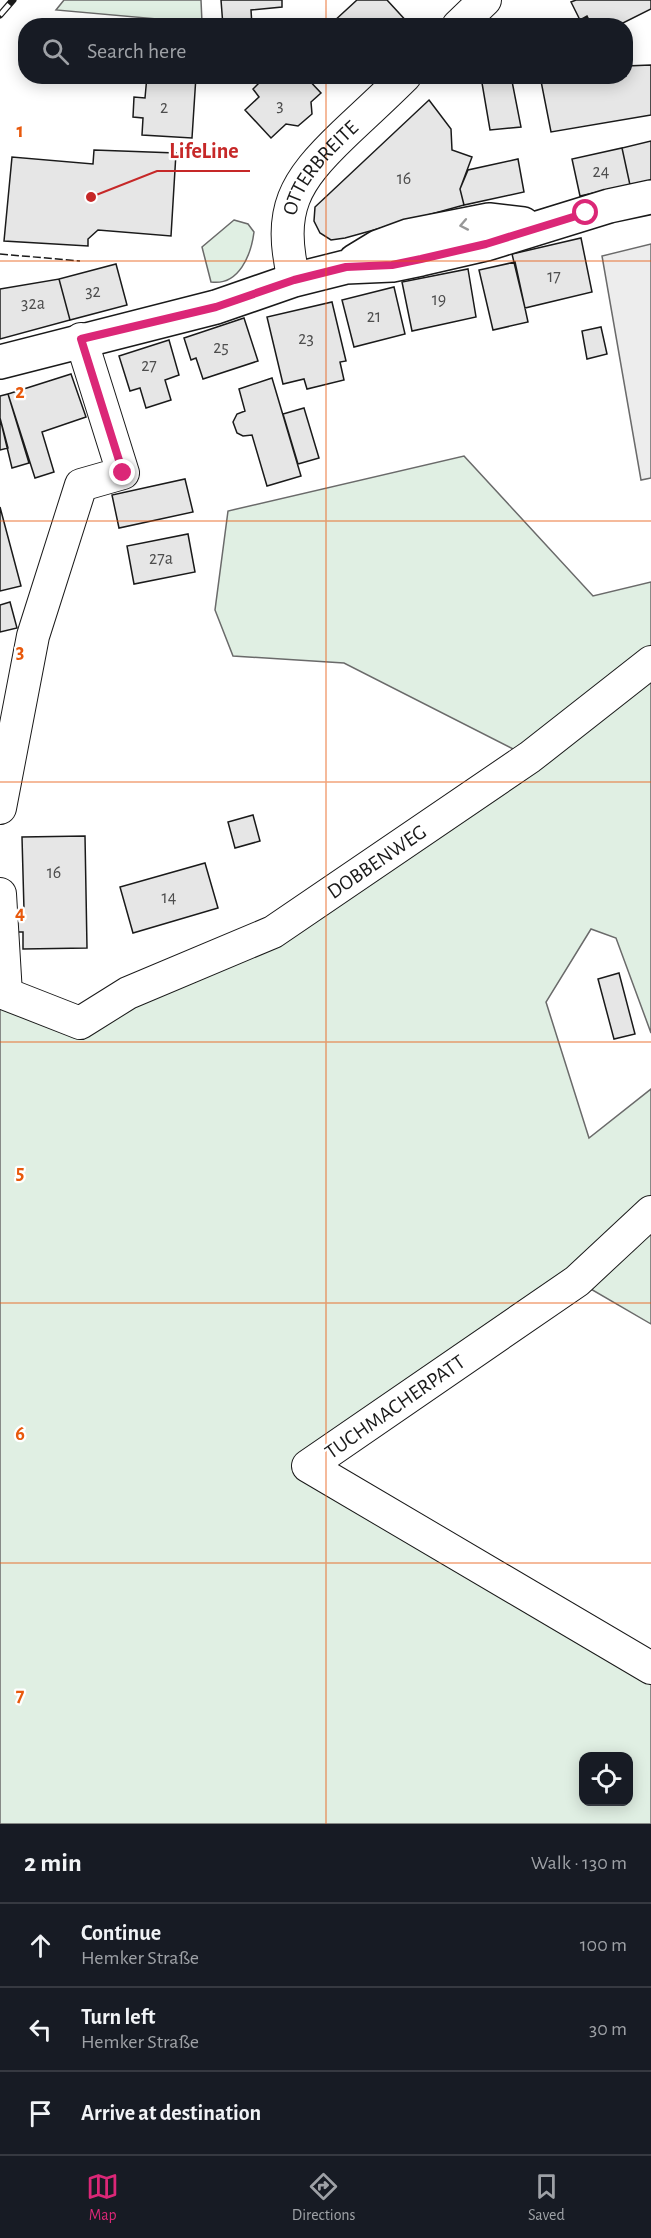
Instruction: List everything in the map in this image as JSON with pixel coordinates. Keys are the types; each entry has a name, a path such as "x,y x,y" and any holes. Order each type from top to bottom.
{"main road":[{"path":"0,362 81,339 216,307 294,280 346,267 392,265 486,244 586,213 651,197"},
{"path":"586,213 651,219"}],"street":[{"path":"466,18 485,0"},
{"name":"OTTERBREITE","path":"294,280 288,243 288,215 297,187 312,164 397,84"},
{"path":"0,808 33,636 81,485 123,473 81,339"},
{"name":"DOBBENWEG","path":"0,894 6,994 80,1023 128,993 273,932 530,757 651,662"},
{"name":"TUCHMACHERPATT","path":"651,1212 577,1281 308,1466 651,1668"}],"green space":[{"path":"64,0 201,0 202,18 146,18 56,10"},
{"path":"234,220 248,224 254,232 250,250 236,274 221,282 211,282 202,247"},
{"path":"464,456 593,596 651,582 651,1033 616,938 591,929 546,1002 589,1138 651,1089 651,1324 577,1281 309,1466 651,1668 651,1824 0,1824 0,894 6,994 80,1023 273,932 529,757 344,663 233,656 215,610 228,511"}],"shaded area":[{"path":"651,244 651,478 641,480 602,256"}],"building":[{"path":"221,0 282,0 282,7 251,10 252,18 222,18"},
{"path":"357,0 387,0 404,18 337,18"},
{"path":"576,0 651,0 651,9 633,18 588,18 587,16 579,18 571,2"},
{"path":"651,65 651,115 551,132 542,84 633,84 633,66"},
{"path":"146,84 195,84 192,138 142,135 143,118 133,117 134,97 145,98"},
{"path":"258,84 313,84 321,93 311,102 312,114 298,126 286,124 271,138 245,110 259,97 253,89"},
{"path":"482,84 513,84 521,127 490,130"},
{"path":"429,100 451,129 452,150 472,157 460,189 464,205 345,238 331,240 320,233 314,221 315,207"},
{"path":"651,141 651,180 630,185 622,148"},
{"path":"622,148 630,185 580,196 572,159"},
{"path":"94,150 176,153 171,236 98,230 88,239 88,246 4,241 12,157 93,164"},
{"path":"518,159 524,192 464,205 460,189 468,170"},
{"path":"581,238 592,292 525,308 512,254"},
{"path":"515,262 528,322 493,330 479,270"},
{"path":"116,264 127,305 70,320 59,279"},
{"path":"468,269 476,317 412,331 402,282"},
{"path":"59,279 70,320 0,339 0,289"},
{"path":"394,287 405,334 354,347 342,300"},
{"path":"332,302 346,361 340,362 344,380 307,389 304,379 283,384 267,317"},
{"path":"244,318 258,361 203,379 196,358 191,360 184,338"},
{"path":"601,327 607,354 587,359 582,331"},
{"path":"169,340 179,375 165,380 171,400 146,408 140,388 130,391 119,356"},
{"path":"71,374 86,417 42,432 54,472 35,478 8,394"},
{"path":"272,378 301,476 267,486 252,435 243,436 237,433 233,422 237,414 245,411 239,389"},
{"path":"8,394 29,463 12,468 0,418 0,396"},
{"path":"304,408 319,458 298,464 283,414"},
{"path":"0,418 8,448 0,450"},
{"path":"185,479 193,512 119,528 112,495"},
{"path":"0,507 21,586 0,591"},
{"path":"188,534 195,572 134,584 127,546"},
{"path":"10,602 17,628 0,632 0,605"},
{"path":"253,815 260,841 235,848 228,822"},
{"path":"85,836 87,948 23,949 23,932 12,932 12,910 24,910 22,837"},
{"path":"205,863 218,908 133,933 120,887"},
{"path":"619,973 635,1034 614,1039 598,979"}],"railway":[{"path":"0,15 13,0"}],"fence":[{"path":"0,254 80,261"}],"place":[{"name":"LifeLine","path":"91,197"}],"route":[{"path":"123,473 81,339 216,307 294,280 346,267 392,265 486,244 586,213"}]}
